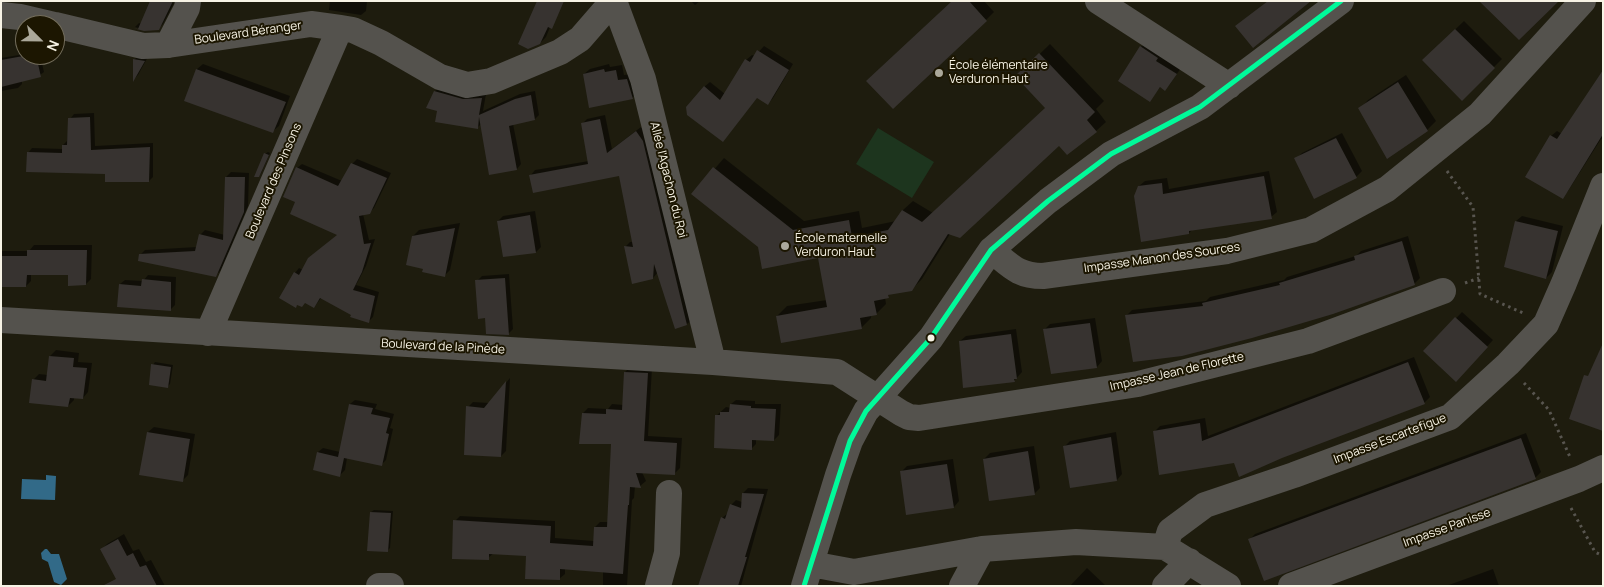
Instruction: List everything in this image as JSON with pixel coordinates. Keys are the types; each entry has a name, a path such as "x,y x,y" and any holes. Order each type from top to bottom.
{"street":[{"path":"168,45 187,8 188,1"},
{"name":"Boulevard Béranger","path":"65,27 143,46 168,45 311,24 340,28 353,30 380,43 440,77 467,85 491,81 560,52 580,39 613,1"},
{"name":"Allée l'Agachon du Roi","path":"613,1 643,79 713,362"},
{"path":"1098,1 1229,86"},
{"path":"1228,586 1165,547 1076,542 982,549 854,572 807,575 850,441 866,411 932,338 992,250 1048,201 1110,154 1200,107 1341,1"},
{"name":"Impasse Manon des Sources","path":"992,250 1019,272 1036,276 1226,251 1311,230 1387,189 1480,114 1583,1"},
{"name":"Boulevard Béranger","path":"1,15 15,16"},
{"name":"Boulevard des Pinsons","path":"208,333 340,28"},
{"name":"Impasse Escartefigue","path":"1165,547 1170,531 1205,505 1294,475 1450,417 1508,364 1546,324 1603,186"},
{"name":"Impasse Jean de Florette","path":"877,398 909,417 919,418 1138,384 1308,341 1443,291"},
{"name":"Boulevard de la Pinède","path":"1,320 713,362 837,372 877,398"},
{"name":"Impasse Panisse","path":"1291,586 1603,468"},
{"path":"658,586 667,553 669,492"},
{"path":"962,586 982,549"},
{"path":"1165,586 1189,561"},
{"path":"379,586 391,586"}],"path":[{"path":"1433,152 1474,207 1480,294 1546,324"},
{"path":"1508,364 1549,410 1562,437"},
{"path":"1562,485 1565,498 1595,552 1603,556"}],"green space":[{"path":"878,128 934,162 912,198 856,164"}],"water":[{"path":"46,475 56,476 55,500 21,499 22,479 46,480"},
{"path":"45,549 51,554 59,554 67,579 61,585 54,582 48,562 42,559 41,553"}],"building":[{"path":"150,1 173,1 159,30 144,31 133,28 138,29"},
{"path":"537,1 564,1 552,29 548,27 540,44 528,49 518,44"},
{"path":"952,1 969,1 987,21 893,109 866,81"},
{"path":"1268,1 1311,1 1253,48 1235,26"},
{"path":"1479,1 1559,1 1519,40"},
{"path":"1455,29 1495,68 1462,101 1422,60"},
{"path":"1140,46 1158,58 1156,61 1177,74 1165,91 1160,87 1150,102 1118,81"},
{"path":"757,50 789,70 768,105 757,98 723,142 687,115 686,107 704,86 720,100 745,59 750,62"},
{"path":"1039,53 1095,112 1087,120 1097,132 1067,155 1059,146 960,238 948,234 912,291 888,295 889,298 874,301 877,315 860,318 862,329 781,343 776,316 827,307 818,258 762,269 758,247 691,194 713,167 793,230 849,220 852,237 888,230 902,210 922,222 1045,108 1015,76"},
{"path":"15,58 15,65 38,65 41,77 1,87 1,60"},
{"path":"133,59 145,61 133,82"},
{"path":"196,69 286,102 273,133 184,101"},
{"path":"604,69 605,72 616,70 618,80 627,79 633,99 589,108 583,74"},
{"path":"1603,70 1603,134 1563,199 1525,177 1550,135 1557,139"},
{"path":"1398,82 1428,131 1387,159 1358,108"},
{"path":"434,91 463,99 482,98 479,115 515,99 531,95 535,120 509,126 517,170 489,175 479,117 478,129 435,122 437,111 426,108"},
{"path":"90,117 91,150 150,147 149,182 105,182 105,174 26,172 27,152 62,153 62,145 67,145 68,118"},
{"path":"600,119 607,153 636,131 643,141 687,325 675,329 654,264 653,279 632,284 624,246 633,247 619,176 533,193 529,175 588,164 581,123"},
{"path":"1336,138 1357,178 1314,199 1294,158"},
{"path":"264,153 269,155 259,177 254,177"},
{"path":"351,163 387,178 370,214 359,216 364,244 371,243 362,272 353,290 375,296 369,323 350,317 351,315 320,298 314,308 305,303 302,307 297,305 296,308 279,298 294,272 299,275 308,258 337,235 290,214 295,202 283,197 296,167 338,186"},
{"path":"1264,176 1272,219 1189,231 1189,234 1141,242 1134,196 1138,186 1162,183 1163,194"},
{"path":"225,177 245,177 244,212 216,277 138,261 139,254 195,251 199,234 223,240"},
{"path":"530,215 536,253 503,257 497,221"},
{"path":"1515,221 1558,231 1546,279 1504,267"},
{"path":"455,228 445,277 422,272 423,269 406,265 412,236"},
{"path":"1402,241 1415,285 1333,314 1252,338 1182,356 1133,362 1125,315 1203,306 1202,303 1280,285 1279,283 1355,260 1354,256"},
{"path":"27,250 87,250 86,285 68,286 68,275 27,275 26,287 1,287 1,256 27,256"},
{"path":"505,278 509,335 486,334 485,318 478,319 475,280"},
{"path":"142,279 171,282 171,311 117,307 119,284 141,286"},
{"path":"1455,317 1488,347 1456,382 1423,351"},
{"path":"1090,323 1097,368 1051,374 1043,329"},
{"path":"1011,334 1017,379 1014,379 1015,382 963,388 959,341"},
{"path":"1603,343 1603,431 1569,419 1584,375 1588,376"},
{"path":"49,356 74,358 73,367 87,368 83,399 70,398 68,407 29,403 32,379 46,381"},
{"path":"1408,362 1425,404 1282,458 1239,477 1234,463 1159,475 1153,431 1200,423 1202,441"},
{"path":"151,364 171,367 168,388 149,385"},
{"path":"624,372 648,373 644,441 677,443 675,475 636,473 641,488 630,487 623,574 560,569 560,580 525,579 526,556 489,554 489,560 452,559 453,520 551,526 550,543 593,546 594,527 607,527 611,444 579,444 582,413 606,414 606,409 622,410"},
{"path":"506,381 501,457 464,455 466,406 484,408"},
{"path":"349,404 373,408 371,414 390,418 386,433 389,434 382,466 344,458 340,477 313,470 317,452 338,457"},
{"path":"730,404 751,406 751,408 776,409 774,441 752,440 752,450 714,448 715,415 720,415 720,412 729,412"},
{"path":"147,432 190,439 183,482 139,475"},
{"path":"1111,437 1117,481 1070,488 1063,446"},
{"path":"1521,438 1536,479 1264,581 1248,539"},
{"path":"1028,451 1035,495 989,501 983,459"},
{"path":"947,464 954,508 906,515 900,471"},
{"path":"742,493 764,494 738,586 698,586 721,517 725,519 730,504 741,508"},
{"path":"370,512 391,513 388,552 367,551"},
{"path":"118,539 127,556 133,553 140,567 146,565 157,586 102,586 116,579 100,549"}],"transit line":[{"path":"804,586 850,441 866,411 931,338 991,250 1048,201 1111,154 1200,107 1341,1"}],"place":[{"name":"École élémentaire Verduron Haut","path":"939,73"},
{"name":"École maternelle Verduron Haut","path":"785,246"}]}
